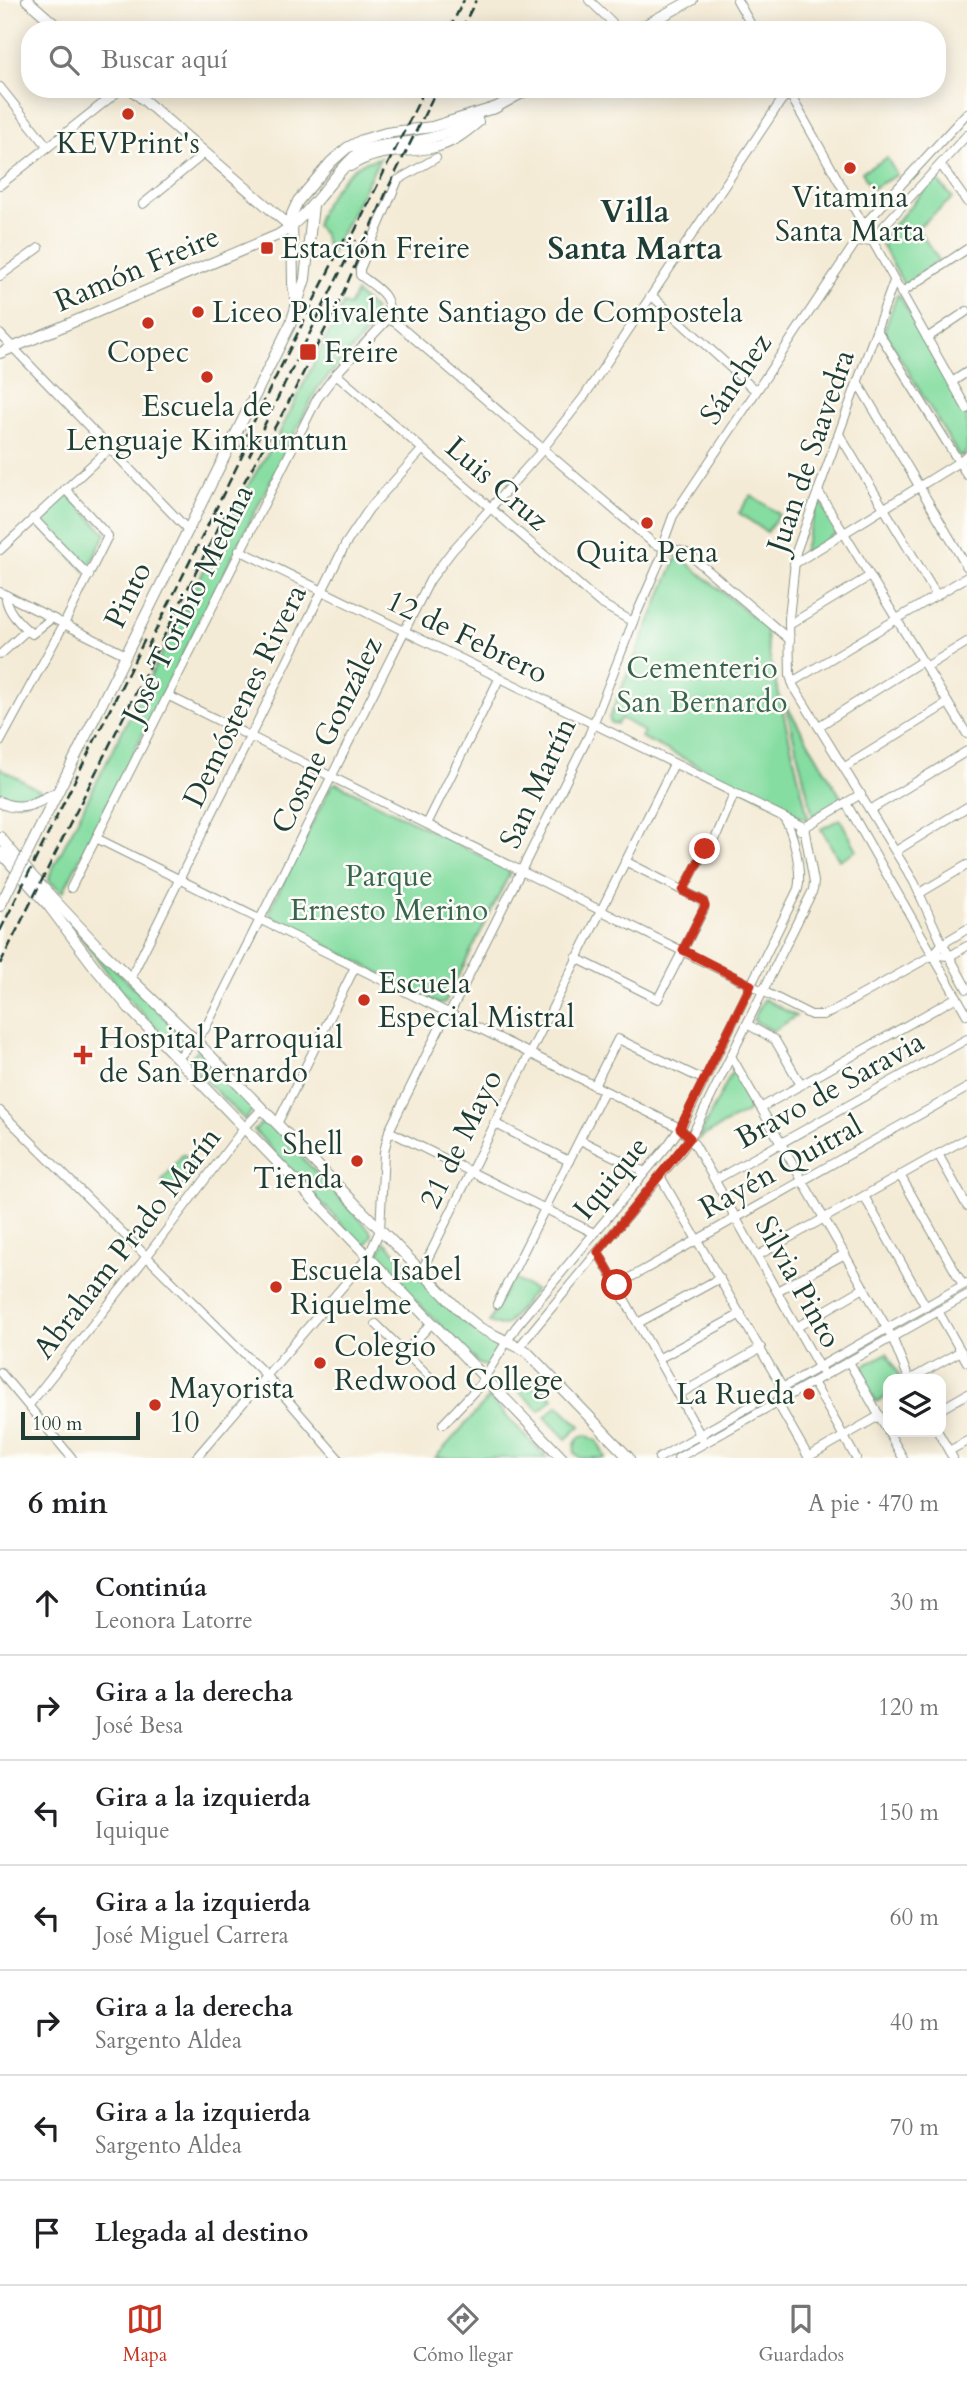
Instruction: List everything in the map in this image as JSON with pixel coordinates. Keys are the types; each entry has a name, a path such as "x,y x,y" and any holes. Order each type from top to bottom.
{"main road":[{"path":"27,0 51,21"},
{"path":"653,21 692,0"},
{"path":"142,98 291,226 296,205 322,172 347,148 386,133 432,127 497,107"},
{"path":"322,172 339,159 363,149 447,133 513,98"},
{"path":"333,180 352,164 368,156 387,151 424,149 452,141 497,107"},
{"path":"333,180 342,167 363,149"},
{"name":"Ramón Freire","path":"0,353 271,239 291,226 333,180"},
{"name":"Pinto","path":"0,906 289,329 307,271 313,205"},
{"name":"Pinto","path":"291,226 293,284 297,305"},
{"path":"0,802 13,807 25,807 57,792"},
{"path":"0,837 32,876 105,954 196,1041 472,1323 519,1347 540,1364 629,1458"},
{"path":"0,852 48,905 113,990 562,1458"}],"street":[{"path":"589,0 611,21"},
{"path":"737,0 749,21"},
{"path":"0,87 48,147"},
{"path":"0,185 110,98"},
{"name":"Cosme González","path":"178,1058 205,1029 436,572 543,450 583,398 782,98"},
{"path":"792,98 967,409"},
{"name":"Sánchez","path":"664,547 667,529 677,509 856,242 863,226 967,113"},
{"path":"856,242 871,240 967,135"},
{"path":"143,204 205,152"},
{"path":"436,158 398,180 360,269 360,275 389,300 388,319 396,323 653,543 680,549 690,555 790,640"},
{"path":"941,165 967,202"},
{"path":"0,276 39,248"},
{"path":"901,293 967,249"},
{"name":"Juan de Saavedra","path":"792,682 789,625 794,565 894,281"},
{"path":"652,296 756,391"},
{"path":"927,338 967,311"},
{"name":"José Toribio Medina","path":"71,888 317,399 336,374 388,319"},
{"path":"877,330 967,475"},
{"path":"0,334 188,530"},
{"path":"952,382 967,372"},
{"name":"Luis Cruz","path":"336,374 600,603 633,622"},
{"path":"858,383 967,568"},
{"path":"839,434 937,596"},
{"path":"0,550 110,448"},
{"name":"Demóstenes Rivera","path":"131,977 345,545 361,521 422,450"},
{"path":"794,565 967,455"},
{"path":"0,742 108,536 65,489"},
{"path":"818,491 967,734"},
{"path":"33,518 89,576"},
{"name":"San Martín","path":"196,1458 368,1257 380,1230 384,1152 389,1131 521,872 592,724 662,559 664,547"},
{"name":"12 de Febrero","path":"239,550 804,827"},
{"path":"789,625 870,576"},
{"path":"967,577 792,682 920,893 942,944 967,989"},
{"path":"3,593 126,655"},
{"path":"3,593 7,604 32,634 52,618"},
{"path":"1,654 27,630"},
{"path":"820,726 924,664 967,642"},
{"path":"427,824 499,679"},
{"path":"169,696 808,1014 825,1015 933,955 942,944 967,929"},
{"path":"845,767 948,703"},
{"path":"870,810 967,751"},
{"name":"21 de Mayo","path":"421,1272 674,764"},
{"path":"683,891 705,849 714,842 734,794"},
{"path":"793,837 804,827 861,794"},
{"path":"846,803 967,1015"},
{"path":"896,851 967,807"},
{"name":"Iquique","path":"443,1424 485,1378 506,1341 680,1128 798,889 799,877 793,837 784,818"},
{"path":"519,1347 690,1138 814,887 804,827"},
{"name":"Silvia Pinto","path":"96,838 680,1128 690,1138 715,1180 824,1376"},
{"path":"576,958 658,999 704,909 703,901 625,861"},
{"path":"920,893 967,865"},
{"path":"933,955 950,956 967,946"},
{"path":"277,1124 355,967"},
{"path":"762,1107 957,997"},
{"path":"747,1024 775,1040 801,1085"},
{"path":"594,1086 618,1039 704,1080"},
{"name":"Bravo de Saravia","path":"715,1180 967,1039"},
{"path":"731,1056 892,1337 908,1374"},
{"name":"Rayén Quitral","path":"617,1285 967,1088"},
{"path":"497,1304 604,1091"},
{"name":"Abraham Prado Marín","path":"29,1405 148,1256 245,1127 262,1109"},
{"path":"0,1111 266,1375 338,1458"},
{"path":"494,1123 569,1161"},
{"path":"389,1131 594,1233"},
{"path":"757,1256 967,1138"},
{"path":"580,1140 645,1172"},
{"path":"938,1154 967,1206"},
{"path":"659,1458 965,1284 901,1175"},
{"path":"660,1176 788,1396"},
{"path":"864,1196 926,1307"},
{"path":"598,1252 705,1443"},
{"path":"777,1291 845,1254"},
{"path":"638,1323 720,1278"},
{"path":"797,1327 864,1288"},
{"path":"678,1458 967,1295"},
{"path":"939,1311 967,1362"},
{"path":"658,1359 741,1314"},
{"path":"405,1352 432,1323"},
{"path":"376,1324 436,1383"},
{"path":"678,1395 761,1348"},
{"path":"919,1374 961,1351"},
{"path":"849,1362 902,1458"},
{"path":"0,1372 72,1458"},
{"path":"813,1382 856,1458"},
{"path":"946,1406 967,1394"},
{"path":"777,1402 808,1457 879,1416"},
{"path":"941,1437 951,1454 967,1441"}],"green space":[{"path":"380,158 330,256 324,236 316,226 322,209 348,174 363,163"},
{"path":"887,158 897,175 871,189 862,172"},
{"path":"935,178 953,198 917,228 939,260 904,285 880,241"},
{"path":"356,293 375,310 371,315 377,321 317,389 63,892 49,881 50,874 241,497 277,438 343,304 349,306"},
{"path":"897,295 967,413 967,450 963,456 959,456 884,331"},
{"path":"66,492 106,534 86,572 37,521"},
{"path":"751,495 779,514 767,532 739,513"},
{"path":"819,499 838,532 802,555"},
{"name":"Cementerio San Bernardo","path":"679,556 766,628 767,645 809,821 641,737 644,732 621,718 617,724 611,723 609,718"},
{"path":"785,703 842,799 813,816"},
{"path":"0,768 46,794 18,802 0,798"},
{"name":"Parque Ernesto Merino","path":"336,783 509,870 509,875 445,1003 439,1004 270,916 269,911 331,786"},
{"path":"840,819 857,850 839,860 821,829"},
{"path":"75,929 189,1042 178,1052 123,993"},
{"path":"764,999 796,1016 773,1031 753,1020"},
{"path":"199,1048 255,1107 245,1120 187,1062"},
{"path":"734,1068 755,1107 698,1139"},
{"path":"266,1119 369,1229 372,1235 366,1246 361,1245 254,1130"},
{"path":"183,1154 198,1166 176,1193 162,1181"},
{"path":"385,1242 472,1329 502,1342 487,1366 479,1364 375,1260"},
{"path":"512,1278 535,1290 507,1324 500,1326 489,1322"},
{"path":"887,1353 898,1374 883,1374 883,1398 876,1402 858,1369"},
{"path":"531,1377 553,1398 540,1411 518,1390"},
{"path":"489,1398 547,1458 435,1458"},
{"path":"558,1405 580,1426 566,1439 545,1417"},
{"path":"586,1435 598,1442 605,1458 580,1458 575,1453 576,1441"}],"railway":[{"path":"454,21 464,0"},
{"path":"466,21 476,0"},
{"path":"347,247 421,98"},
{"path":"0,964 216,532 285,409 341,298 388,188 433,98"},
{"path":"240,449 346,236"},
{"path":"249,456 356,240"},
{"path":"147,648 248,444"},
{"path":"0,931 146,637"}],"place":[{"name":"KEVPrint's","path":"128,114"},
{"name":"Vitamina Santa Marta","path":"850,168"},
{"name":"Estación Freire","path":"267,248"},
{"name":"Liceo Polivalente Santiago de Compostela","path":"198,312"},
{"name":"Copec","path":"148,323"},
{"name":"Freire","path":"308,352"},
{"name":"Escuela de Lenguaje Kimkumtun","path":"207,377"},
{"name":"Quita Pena","path":"647,523"},
{"name":"Escuela Especial Mistral","path":"364,1000"},
{"name":"Hospital Parroquial de San Bernardo","path":"83,1055"},
{"name":"Shell Tienda","path":"357,1161"},
{"name":"Escuela Isabel Riquelme","path":"276,1287"},
{"name":"Colegio Redwood College","path":"320,1363"},
{"name":"La Rueda","path":"809,1394"},
{"name":"Mayorista 10","path":"155,1405"}],"district":[{"name":"Villa Santa Marta","path":"635,230"}],"route":[{"path":"617,1285 598,1252 690,1138 680,1128 751,985 683,950 705,906 703,901 683,891 705,849"}]}
